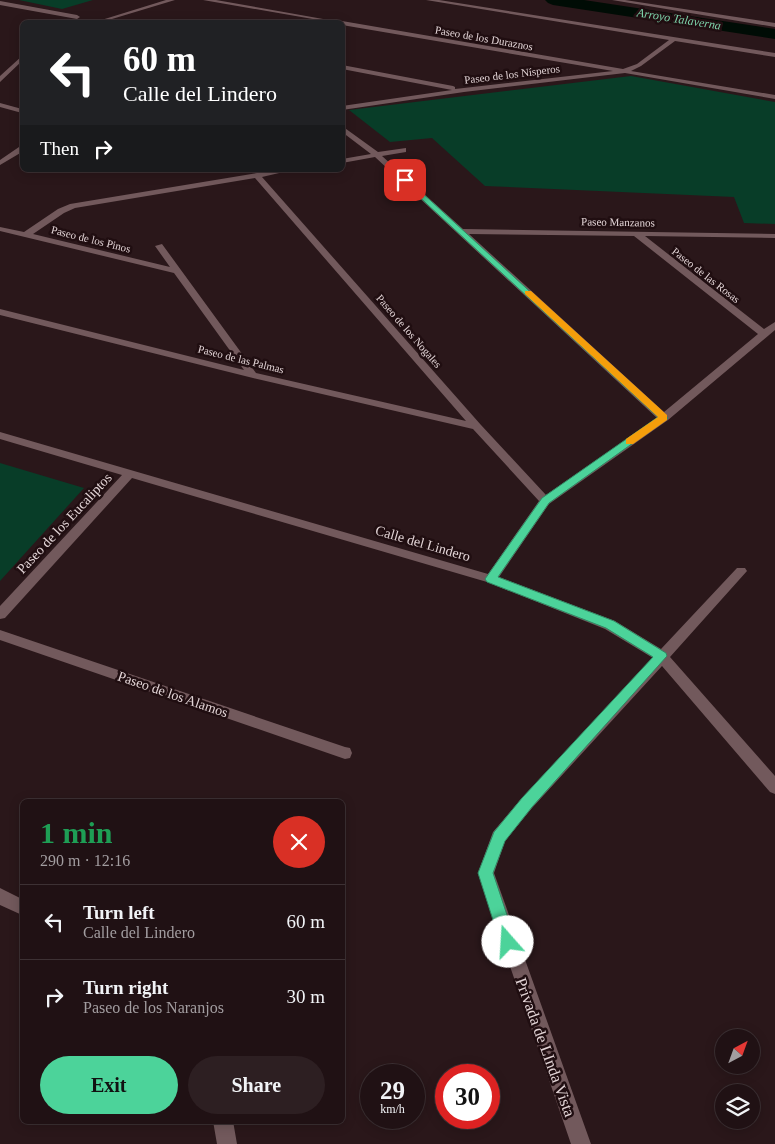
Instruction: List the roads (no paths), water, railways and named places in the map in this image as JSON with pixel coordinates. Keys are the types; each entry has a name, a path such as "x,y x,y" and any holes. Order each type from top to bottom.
{"street":[{"path":"107,20 172,0"},
{"path":"206,0 325,20"},
{"path":"429,0 775,55"},
{"path":"615,0 775,25"},
{"path":"0,2 77,17"},
{"name":"Paseo de los Duraznos","path":"345,25 775,97"},
{"name":"Paseo de los Nísperos","path":"345,108 464,90 622,72 639,65 674,39"},
{"path":"0,80 20,60"},
{"path":"345,68 464,90"},
{"path":"0,105 20,110"},
{"path":"345,130 376,155 461,231 664,418"},
{"path":"0,163 20,150"},
{"path":"345,160 403,150"},
{"path":"26,235 61,211 72,206 278,172"},
{"name":"Paseo de los Nogales","path":"257,176 476,427 545,501"},
{"name":"Paseo de los Pinos","path":"0,229 177,271"},
{"name":"Paseo Manzanos","path":"461,231 775,236"},
{"name":"Paseo de las Rosas","path":"635,233 764,334"},
{"path":"159,246 254,375"},
{"name":"Paseo de las Palmas","path":"0,312 254,375 476,427"},
{"path":"491,579 545,501 664,418 775,325"},
{"name":"Calle del Lindero","path":"0,435 491,579 610,625 661,656 775,787"},
{"name":"Paseo de los Eucaliptos","path":"0,614 129,474"},
{"name":"Privada de LInda Vista","path":"581,1144 486,873 499,837 527,803 741,571"},
{"name":"Paseo de los Alamos","path":"0,635 345,753"},
{"path":"0,896 20,906"},
{"path":"224,1124 227,1144"}],"waterway":[{"name":"Arroyo Talaverna","path":"553,0 775,34"}]}
